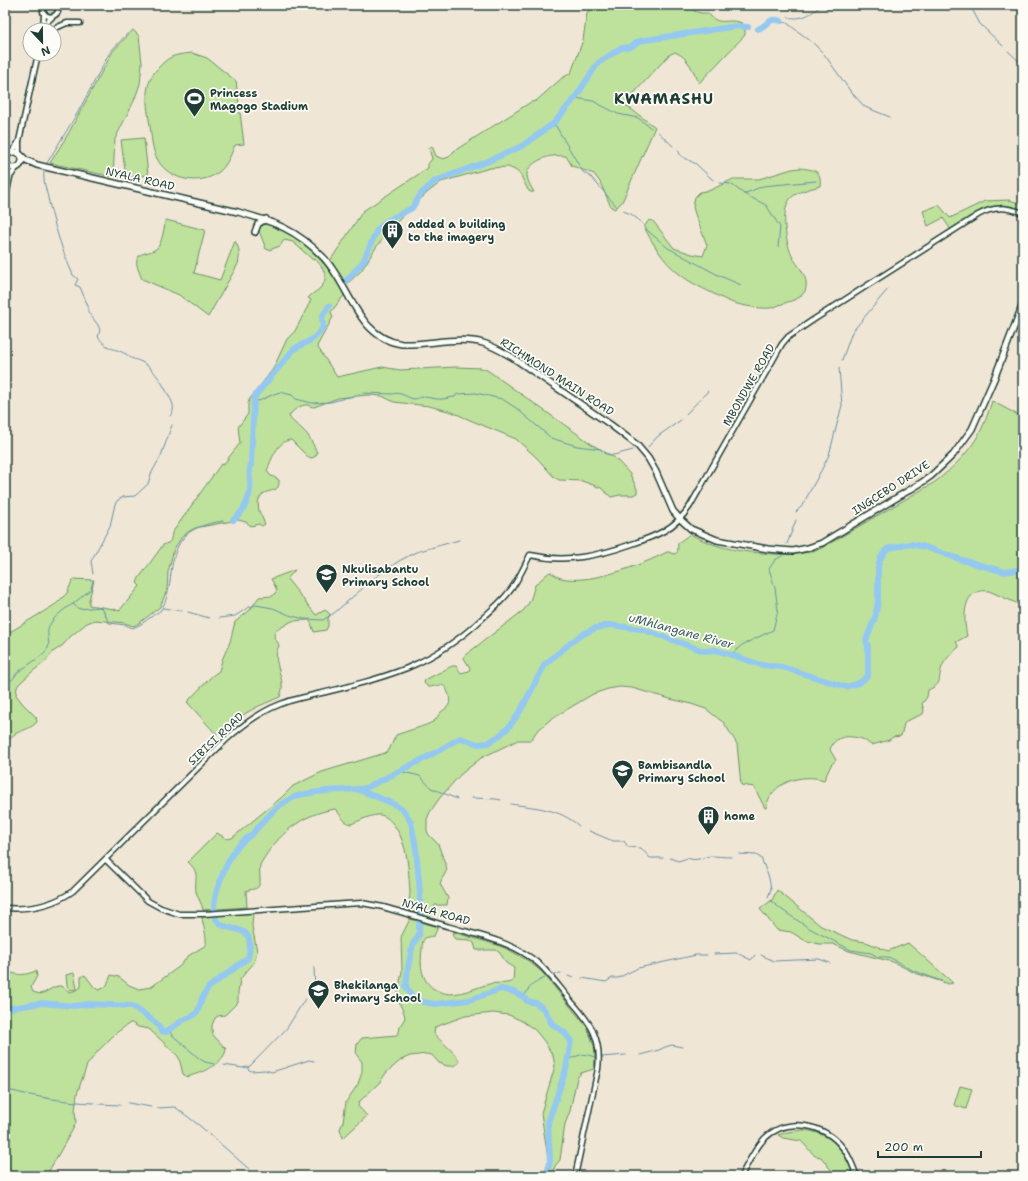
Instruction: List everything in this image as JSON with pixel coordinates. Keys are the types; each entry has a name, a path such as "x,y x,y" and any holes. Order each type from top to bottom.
{"main road":[{"path":"15,152 20,154 22,161 18,167 11,167 7,163 8,154 15,152"},
{"name":"NYALA ROAD","path":"20,154 30,162 37,165 238,212"},
{"name":"NYALA ROAD","path":"18,167 37,165"},
{"name":"RICHMOND MAIN ROAD","path":"238,212 266,219 296,234 322,257 335,273 365,322 380,336 391,342 402,344 461,341 478,342 490,346 512,357 624,434 637,445 651,462 673,511 680,519"},
{"path":"255,232 258,224 266,219"},
{"name":"INGCEBO DRIVE","path":"680,519 691,529 717,540 768,549 788,551 798,550 822,542 921,483 931,476 953,455 972,430 994,379 1023,304"}],"street":[{"path":"44,5 44,22"},
{"path":"47,22 58,12 57,5"},
{"path":"44,14 49,17 53,16"},
{"path":"62,25 67,23 80,23"},
{"path":"20,154 19,141 36,62"},
{"path":"8,154 15,148 19,141"},
{"path":"5,201 10,177 7,163"},
{"path":"10,177 18,167"},
{"name":"MBONDWE ROAD","path":"530,555 553,558 598,555 656,536 667,530 680,519 692,503 782,344 788,337 989,209 1008,208 1023,213"},
{"name":"SIBISI ROAD","path":"5,908 31,908 48,904 61,899 78,887 209,757 250,719 283,703 381,677 406,668 433,655 463,636 504,599 515,585 530,555"},
{"name":"NYALA ROAD","path":"106,860 132,887 152,904 179,914 204,914 362,903 383,907 432,921 499,942 523,953 544,969 579,1009 592,1028 598,1044 598,1065 575,1176"},
{"path":"741,1176 755,1151 768,1136 786,1127 802,1126 822,1131 836,1140 846,1152 857,1176"}],"green space":[{"path":"607,5 693,5 694,11 708,13 716,20 737,21 742,23 745,30 745,35 699,83 693,70 684,57 675,52 669,55 624,104 655,127 622,202 615,209 611,207 600,182 594,174 572,166 566,156 550,156 537,162 530,168 527,177 534,192 530,192 528,190 520,174 508,167 490,168 441,182 427,193 397,222 377,246 361,271 346,285 330,261 363,211 428,168 428,164 432,159 429,148 432,146 436,156 443,159 449,157 454,151 531,102 536,101 562,78 571,73 583,40 587,13 590,9"},
{"path":"133,30 139,36 142,63 140,84 134,101 115,139 113,177 50,163 68,134 113,51"},
{"name":"Princess Magogo Stadium","path":"192,53 207,58 236,81 244,144 235,145 227,162 220,171 198,180 190,180 175,176 159,162 153,147 147,103 150,81 158,68 166,60 173,56"},
{"path":"144,138 148,175 126,178 121,140"},
{"path":"800,168 816,171 820,176 820,186 793,196 787,204 785,211 786,237 790,252 803,273 806,282 805,291 803,294 792,301 780,304 773,308 741,305 730,302 690,282 668,263 651,240 644,227 649,220 653,221 674,248 703,256 707,245 693,207 695,197 700,192 711,190 733,179 759,179"},
{"path":"1009,200 1023,204 1023,210 1001,206 984,209 951,230 943,218 928,226 923,211 939,205 950,218 985,201"},
{"path":"166,220 205,230 194,273 220,280 235,241 239,249 238,264 208,317 179,295 142,279 137,264 138,257 154,250 159,246"},
{"path":"264,223 290,234 301,242 330,271 345,294 331,312 333,317 317,346 337,377 382,367 400,370 456,367 481,368 487,370 593,445 615,458 630,474 637,489 637,493 633,495 611,497 601,488 582,481 559,480 554,477 537,458 516,439 452,412 429,406 394,402 382,396 368,395 338,398 314,407 305,405 300,407 294,410 289,416 305,432 317,452 316,456 312,458 308,457 291,440 282,443 276,451 267,471 270,475 279,480 278,487 262,495 258,503 259,511 265,524 262,526 259,524 251,526 246,522 238,520 195,528 181,538 174,549 168,572 167,590 160,607 138,624 133,626 125,623 95,620 87,623 19,684 16,695 36,717 37,722 28,729 11,737 5,749 5,635 56,604 67,593 73,579 94,580 89,605 119,611 140,586 137,583 139,578 163,545 170,541 172,533 221,464 223,465 240,443 238,427 248,414 249,400 273,369 287,339 295,331 311,300 308,298 324,283 325,276 321,265 315,259 313,260 293,242 284,240 280,246 269,250 266,249 258,228"},
{"path":"992,401 1016,414 1023,415 1023,606 989,591 980,591 969,599 966,605 965,613 967,636 956,642 959,647 943,664 938,683 933,688 928,690 927,697 922,704 924,710 923,714 906,721 901,736 893,737 889,740 872,745 863,740 852,737 843,737 838,739 832,745 830,750 836,760 831,765 824,780 806,778 788,782 780,786 774,792 765,808 754,787 741,785 737,744 724,723 706,709 632,688 620,687 608,689 593,694 551,719 536,732 531,740 518,740 481,758 460,775 439,799 427,819 427,831 438,844 447,869 440,884 448,898 447,905 435,905 430,917 408,910 410,892 406,854 400,835 392,822 385,816 377,815 351,824 344,820 335,809 312,815 283,834 261,863 260,881 258,887 246,891 247,907 203,910 196,892 196,873 188,862 217,833 227,839 232,838 282,797 293,786 322,772 385,753 389,750 396,735 422,727 434,721 449,705 450,700 445,687 441,685 428,687 424,683 425,680 452,666 456,666 461,673 469,671 470,668 464,656 524,610 530,601 535,585 550,572 560,578 586,579 630,568 667,552 673,554 677,553 678,543 690,534 716,545 733,550 790,554 805,553 820,549 942,477 962,458 973,444 983,425"},
{"path":"295,570 287,579 316,615 325,610 330,614 328,626 326,630 314,632 309,620 292,621 275,631 274,637 279,646 276,655 282,686 280,697 246,713 233,724 216,734 187,702 212,676 219,671 230,642 235,622 250,610 259,597 273,596 277,590 271,579"},
{"path":"777,890 821,926 852,940 866,942 888,951 908,943 953,983 949,984 915,973 893,962 849,951 833,944 819,944 804,940 791,932 777,930 760,909 772,900"},
{"path":"247,913 253,914 252,926 257,951 254,963 240,980 238,1002 225,1015 215,1018 212,1025 213,1035 226,1049 221,1060 211,1068 187,1077 183,1074 177,1055 149,1029 138,1027 130,1023 116,1033 98,1051 87,1065 77,1094 75,1111 76,1122 46,1176 5,1176 5,995 7,992 5,987 5,976 12,973 24,974 36,971 37,976 31,987 33,992 40,994 58,986 62,986 67,991 72,992 81,987 81,977 85,975 95,988 99,990 106,987 111,975 119,977 129,985 139,989 151,987 180,966 188,956 206,945 202,917"},
{"path":"410,919 438,927 434,936 425,938 422,944 422,971 431,987 444,993 455,994 489,984 507,983 513,981 514,968 506,963 500,953 496,950 476,950 474,943 470,940 455,939 452,935 453,932 497,945 527,960 542,972 587,1027 594,1046 594,1069 581,1073 577,1078 570,1111 565,1124 560,1160 555,1166 552,1176 545,1176 548,1159 541,1113 555,1066 553,1056 535,1030 522,1021 509,1015 493,1013 465,1016 435,1027 434,1033 453,1052 459,1063 453,1066 447,1066 439,1063 432,1055 426,1054 410,1056 401,1060 386,1073 380,1082 359,1102 358,1106 367,1116 343,1138 340,1129 343,1122 346,1102 358,1084 362,1072 362,1062 356,1054 357,1044 362,1038 397,1035 405,1018 397,998 402,971 401,937"},
{"path":"74,973 77,989 69,990 66,975"},
{"path":"960,1086 972,1089 966,1109 954,1105"},
{"path":"803,1130 822,1135 836,1144 846,1158 854,1176 833,1176 831,1170 821,1157 815,1156 801,1141 783,1138 778,1135"}],"waterway":[{"path":"788,17 802,17 811,13 822,5"},
{"path":"825,5 826,9 832,5"},
{"path":"968,5 972,7 979,7 983,5"},
{"path":"971,7 980,24 1003,46"},
{"path":"758,29 771,21 781,21"},
{"path":"781,21 787,23 812,42 824,54 851,92 865,107 890,117"},
{"path":"346,281 363,262 377,230 385,222 412,208 421,194 435,181 486,162 522,146 554,123 575,98 598,63 621,48 631,47 639,41 737,26 748,27"},
{"path":"47,163 78,112 110,52 128,33"},
{"path":"1008,51 1023,65"},
{"path":"575,98 593,101 618,114 638,118 651,128"},
{"path":"554,123 583,172 591,177 617,207"},
{"path":"658,132 673,146"},
{"path":"678,150 681,156 696,164 713,180"},
{"path":"44,171 45,185 53,218 65,256 73,275 78,279 75,285 80,287 88,306 88,312 98,325 100,330 98,337 108,347 142,362 156,374 172,401 173,411 170,416"},
{"path":"744,194 763,186 816,181"},
{"path":"719,183 731,184 744,194 766,205 780,227 778,247"},
{"path":"623,211 631,214 640,221 648,231 668,248 718,275 741,285"},
{"path":"842,360 852,332 888,289"},
{"path":"233,520 241,512 249,497 249,472 251,464 255,396 294,349 313,339 323,328 322,317 329,306"},
{"path":"796,512 802,506 829,455 842,405 839,368"},
{"path":"686,414 708,391"},
{"path":"254,400 259,401 280,392 292,395 296,399 312,403 331,402 363,393 398,393 414,399 423,397 445,399 455,397 457,394 476,393 502,399 516,408 551,438 577,446 601,449 606,454 614,455 633,450"},
{"path":"648,447 658,436 681,420"},
{"path":"93,574 91,561 110,526 115,504 123,497 135,496 148,484 151,474 161,456 172,425"},
{"path":"787,544 796,520"},
{"path":"5,689 17,673 46,651 49,646 48,629 51,622 71,605 73,604 79,609 100,607 109,623 126,625 132,628 140,625 160,611 167,596 174,556 183,538 198,527 223,521"},
{"path":"219,618 235,616 249,607 256,605 273,608 289,615 304,619 323,620 334,613 378,575 399,561 416,552 459,540"},
{"name":"uMhlangane River","path":"5,1009 42,1003 74,1006 89,1004 132,1006 158,1025 161,1031 166,1032 183,1020 193,1016 198,1011 202,998 208,988 248,958 250,945 248,937 244,932 219,923 215,916 215,900 223,872 235,850 272,812 283,803 297,796 326,791 366,788 431,755 460,738 478,744 488,743 509,727 521,710 545,664 578,637 593,629 609,625 641,629 704,651 716,650 762,665 782,667 846,687 859,683 868,676 868,646 866,640 875,618 878,601 878,567 880,559 886,550 889,548 911,544 1005,572 1023,569"},
{"path":"727,654 731,655 742,645 773,630 778,610 775,588 769,569 775,560 785,554"},
{"path":"73,604 91,589 93,581"},
{"path":"163,608 182,611"},
{"path":"188,612 209,618"},
{"path":"399,771 420,776 431,788 457,799"},
{"path":"359,790 392,803 403,810 411,822 416,848 420,893 419,935 413,944 408,967 406,987 413,998 423,1002 435,1004 469,1000 501,989 514,992 524,997 527,1001 536,1003 544,1009 552,1024 564,1032 571,1041 566,1069 548,1123 550,1160 547,1176"},
{"path":"471,798 501,800"},
{"path":"511,804 555,812 579,826"},
{"path":"589,831 613,841 624,841 628,847 641,848 650,858 663,858"},
{"path":"739,854 756,855 761,858 769,878 771,889 768,897"},
{"path":"670,858 678,861 688,858 696,859 711,856 731,857"},
{"path":"771,901 809,928 851,950 871,953 878,957 889,957 912,970 944,982"},
{"path":"714,954 737,953 751,960 755,955"},
{"path":"582,978 606,982 612,978 618,978 638,968 696,955 707,955"},
{"path":"761,955 774,961 819,959 830,963"},
{"path":"314,967 315,990"},
{"path":"554,974 561,973"},
{"path":"568,976 573,978"},
{"path":"524,997 532,985 545,978"},
{"path":"224,1065 243,1068 250,1066 287,1028 305,999"},
{"path":"169,1030 171,1034 200,1059 214,1064"},
{"path":"640,1055 672,1045 682,1047"},
{"path":"569,1059 583,1054 595,1057"},
{"path":"602,1057 626,1055"},
{"path":"248,1067 251,1071 265,1070 272,1072 309,1060 314,1061"},
{"path":"5,1088 19,1093 51,1099 94,1103"},
{"path":"128,1103 151,1107"},
{"path":"99,1104 120,1105"},
{"path":"157,1108 175,1107 200,1126 249,1169"}],"place":[{"name":"Princess Magogo Stadium","path":"195,118"},
{"name":"added a building to the imagery","path":"393,250"},
{"name":"Nkulisabantu Primary School","path":"326,594"},
{"name":"Bambisandla Primary School","path":"623,790"},
{"name":"home","path":"709,836"},
{"name":"Bhekilanga Primary School","path":"318,1010"}],"district":[{"name":"KWAMASHU","path":"664,99"}]}
